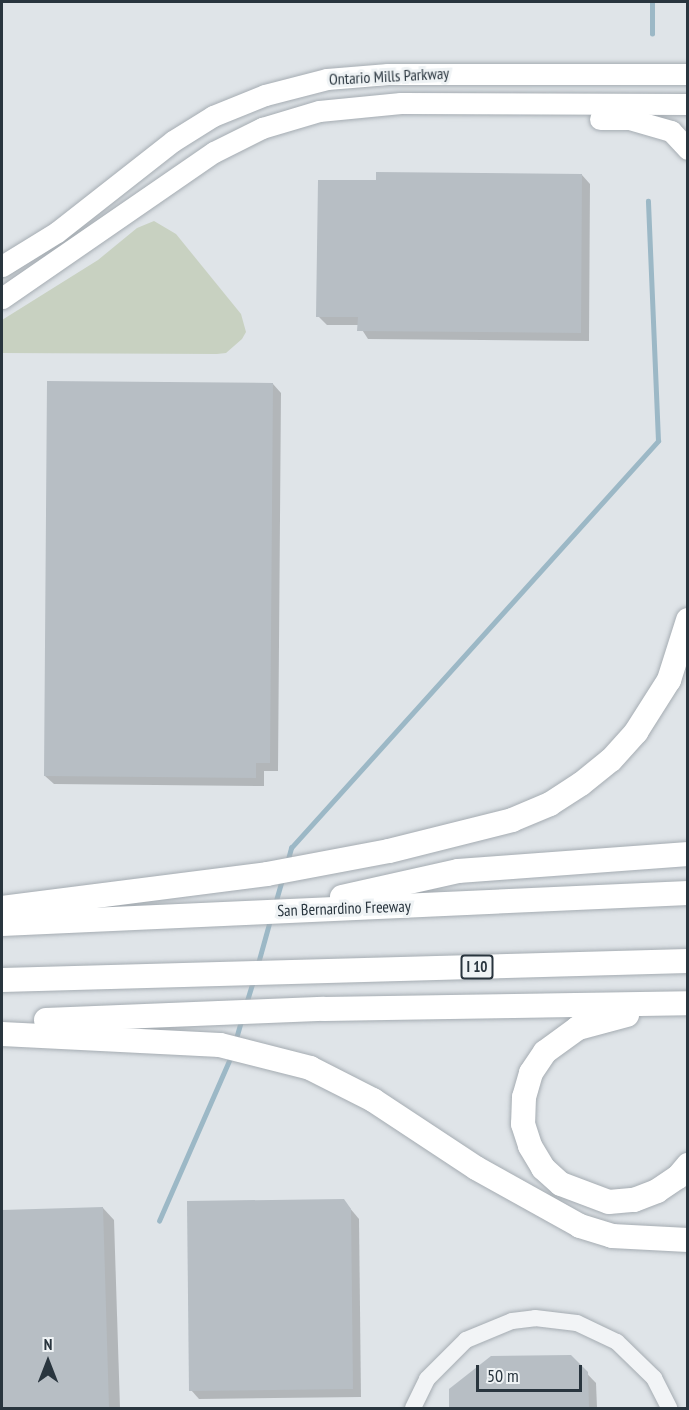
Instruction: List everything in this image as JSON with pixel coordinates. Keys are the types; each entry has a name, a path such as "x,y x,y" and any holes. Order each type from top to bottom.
{"highway":[{"path":"2,908 267,874 389,851 512,820 550,804 581,784 611,760 653,708 672,671 687,620"},
{"path":"284,910 459,871 687,854"},
{"name":"San Bernardino Freeway","path":"2,924 687,893"},
{"name":"I 10","path":"2,980 687,961"},
{"path":"2,1022 257,1011 687,1003"},
{"path":"687,1010 628,1014 594,1022 568,1034 545,1052 531,1073 522,1116 530,1146 543,1168 561,1184 596,1199 621,1202 645,1197 678,1178 687,1165"},
{"path":"2,1034 220,1045 245,1049 310,1068 342,1083 476,1168 580,1226 612,1236 687,1240"}],"main road":[{"name":"Ontario Mills Parkway","path":"2,266 57,232 173,141 213,116 265,95 327,79 365,75 514,72 687,74"},
{"path":"401,103 413,85 495,83 514,72"},
{"name":"Ontario Mills Parkway","path":"2,298 187,170 244,136 319,111 401,103 563,106 687,104"},
{"path":"563,106 593,118 629,120 671,131 687,149"}],"street":[{"path":"413,1408 427,1379 466,1340 512,1321 535,1318 577,1323 617,1342 654,1378 669,1408"}],"green space":[{"path":"154,221 176,234 241,314 246,332 242,339 226,353 2,353 2,320 98,260 137,228"}],"building":[{"path":"376,172 582,174 581,333 357,331 358,317 316,317 318,180 376,180"},
{"path":"47,381 273,383 270,763 256,763 256,778 44,776"},
{"path":"344,1199 351,1209 353,1389 189,1391 187,1201"},
{"path":"103,1207 109,1408 2,1408 2,1210"},
{"path":"571,1355 588,1372 589,1408 449,1408 449,1389 491,1356"}],"waterway":[{"path":"652,2 652,34"},
{"path":"287,863 291,848 658,441 648,201"},
{"path":"275,904 282,880"},
{"path":"257,967 270,920"},
{"path":"246,1004 253,981"},
{"path":"235,1042 241,1021"},
{"path":"159,1221 231,1056"}]}
